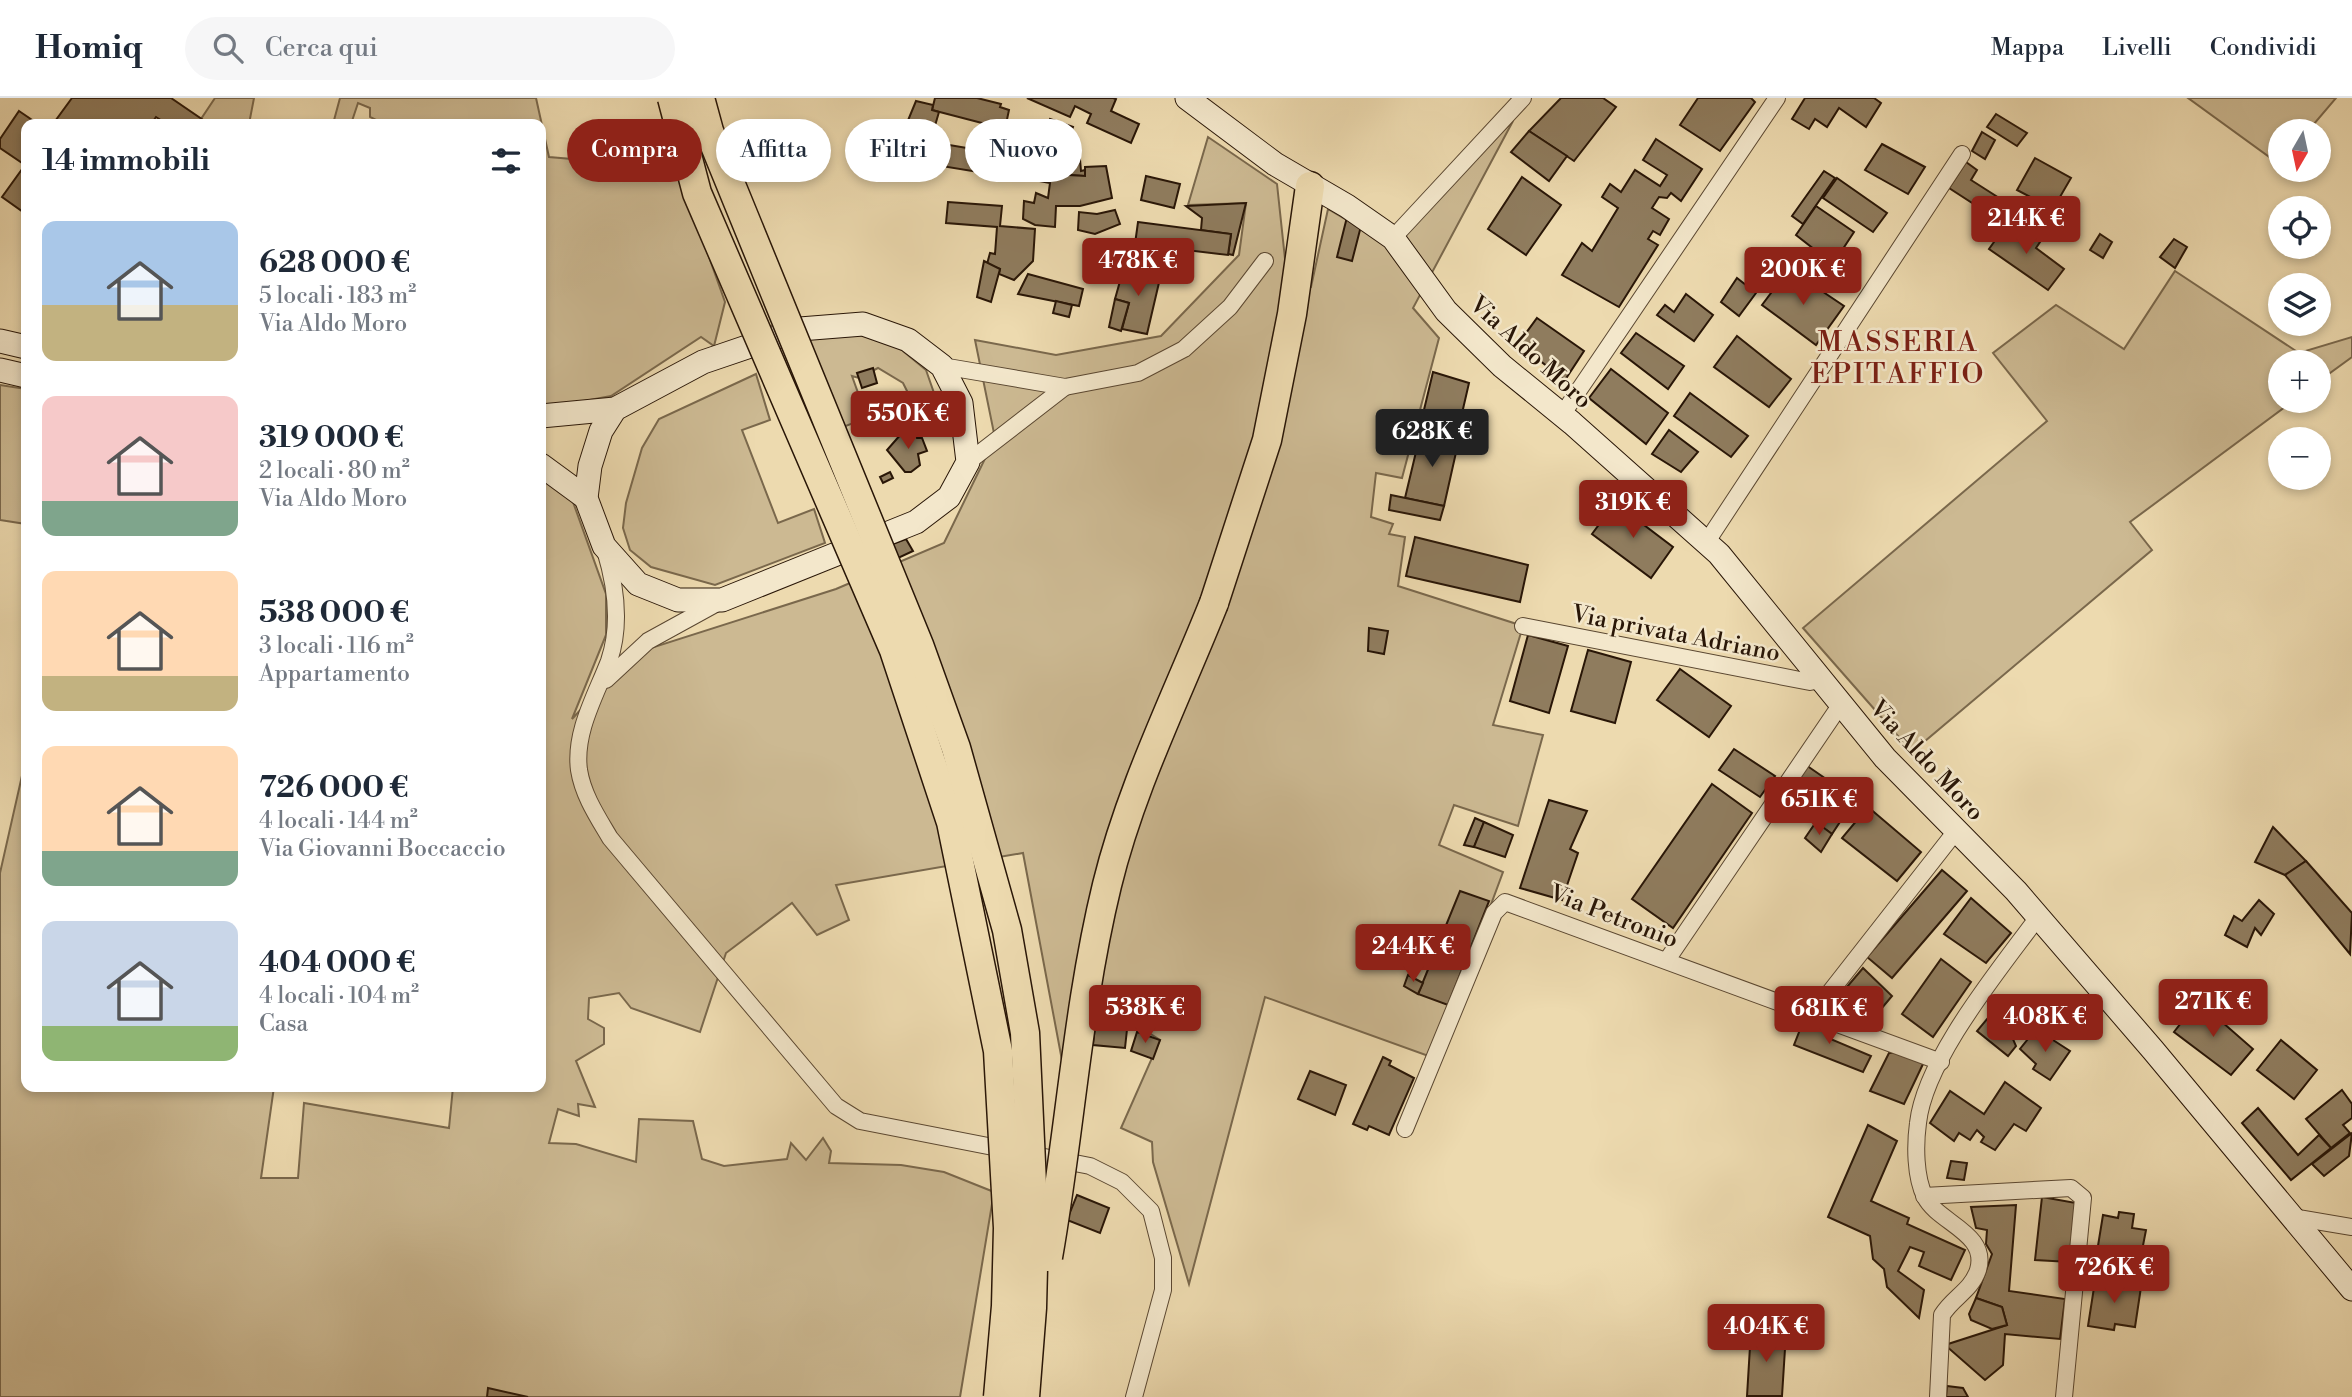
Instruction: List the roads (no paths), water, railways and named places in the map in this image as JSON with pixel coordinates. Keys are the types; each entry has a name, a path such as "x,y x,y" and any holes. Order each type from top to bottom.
{"highway":[{"path":"672,98 697,193 894,650 951,822 998,1051 1009,1228 998,1397"},
{"path":"700,98 709,131 919,645 956,748 1007,930 1025,1033 1034,1228 1030,1356"},
{"path":"1025,1397 1049,1251 1081,1010 1107,883 1147,761 1214,603 1267,440 1292,314 1310,186"}],"street":[{"name":"Via Aldo Moro","path":"1187,98 1229,133 1310,186 1347,206 1393,238 1434,296 1502,366 1562,415 1719,554 1885,758 2038,917 2352,1289"},
{"path":"1393,238 1523,98"},
{"path":"1562,415 1777,98"},
{"path":"1706,543 1962,154"},
{"path":"942,366 1065,387 1139,373 1184,349 1230,307 1265,261"},
{"path":"546,416 615,409 703,362 800,329 863,324 908,340 942,366 961,403 968,461"},
{"path":"0,341 21,346"},
{"path":"0,370 21,375"},
{"path":"597,689 621,663 648,641 722,600 916,522 949,497 968,461 1065,387"},
{"path":"615,409 601,431 590,466 586,499 611,570 617,626 610,659 582,732 579,768 585,795 610,838 836,1106 860,1122 1090,1166 1122,1182 1150,1211 1163,1258 1163,1290 1134,1397"},
{"path":"546,469 586,499"},
{"path":"604,546 638,584 678,600 722,600"},
{"name":"Via privata Adriano","path":"1522,626 1810,682 1821,680"},
{"path":"1667,960 1841,704"},
{"path":"1812,1015 1956,831"},
{"name":"Via Petronio","path":"1405,1129 1499,905 1511,901 1941,1062"},
{"path":"1938,1397 1942,1315 1969,1287 1980,1257 1977,1247 1962,1230 1924,1196 1917,1160 1918,1122 1923,1102 1941,1062 1964,1022 2038,917"},
{"path":"1924,1196 2071,1188 2083,1198 2064,1397"},
{"path":"2292,1217 2352,1227"}],"district":[{"name":"MASSERIA EPITAFFIO","path":"1898,357"}]}
